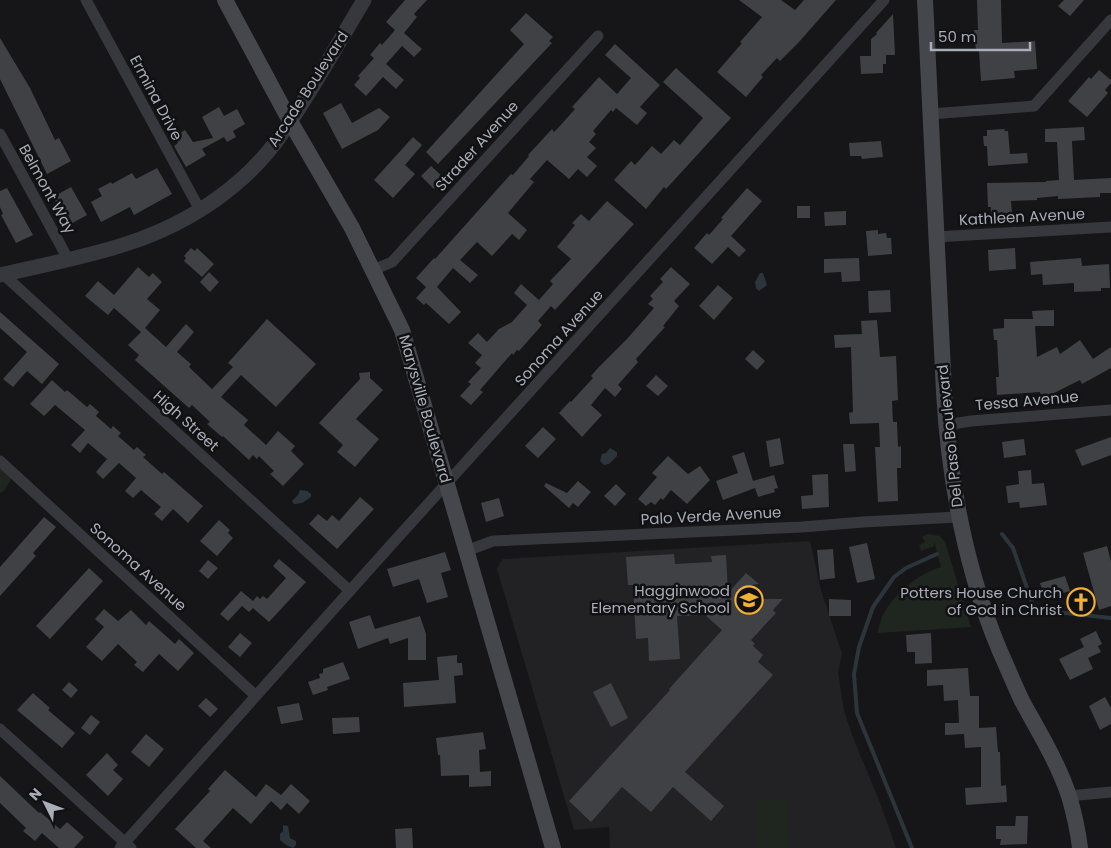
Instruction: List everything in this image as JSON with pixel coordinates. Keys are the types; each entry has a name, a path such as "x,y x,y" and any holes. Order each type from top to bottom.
{"main road":[{"name":"Marysville Boulevard","path":"225,0 290,121 352,228 402,330 553,848"},
{"name":"Del Paso Boulevard","path":"925,0 946,425 958,517 970,564 990,626 1014,685 1054,760 1069,796 1080,848"}],"street":[{"name":"Ermina Drive","path":"86,0 200,210"},
{"name":"Arcade Boulevard","path":"1,275 68,259 158,233 200,210 243,178 265,155 290,121 364,0"},
{"name":"Sonoma Avenue","path":"125,846 350,591 884,0"},
{"path":"930,114 1034,106 1111,20"},
{"name":"Strader Avenue","path":"373,270 392,262 598,36"},
{"name":"Belmont Way","path":"0,134 68,259"},
{"name":"Kathleen Avenue","path":"936,237 1111,228"},
{"name":"High Street","path":"1,275 350,591"},
{"name":"Tessa Avenue","path":"946,425 971,421 1111,410"},
{"name":"Sonoma Avenue","path":"0,461 256,696"},
{"name":"Palo Verde Avenue","path":"466,552 493,541 802,527 958,517"},
{"path":"0,729 125,846"},
{"path":"1069,796 1111,792"}],"shaded area":[{"path":"760,273 763,273 767,285 759,291 756,288 755,282"},
{"path":"610,448 617,452 617,456 609,464 604,465 600,461 602,454 606,453"},
{"path":"0,456 16,471 4,491 0,493"},
{"path":"300,490 307,491 311,494 311,497 302,503 294,504 292,501"},
{"path":"928,534 940,536 945,542 971,627 878,633 880,622 885,612 900,592 920,577 941,567 934,541 934,546 921,551 919,545 925,542 922,537"},
{"path":"810,541 821,590 842,654 838,672 844,711 896,848 610,848 609,827 574,830 497,569 503,559"},
{"path":"788,798 789,848 758,848 757,801 760,799"},
{"path":"283,825 288,826 290,838 296,841 296,845 293,848 280,840"}],"building":[{"path":"405,0 427,0 414,14 417,17 404,33 422,49 414,57 402,46 386,64 404,80 396,89 383,77 366,96 354,85 360,78 358,76 374,58 370,55 395,30 386,22"},
{"path":"739,0 781,0 795,10 804,0 836,0 780,61 777,58 761,75 763,77 746,97 717,72 762,17"},
{"path":"977,0 1001,0 1002,43 1035,41 1037,69 1014,71 1015,78 981,81 979,51 976,51 974,30 978,30"},
{"path":"1064,0 1084,0 1070,16 1058,6"},
{"path":"526,13 553,37 549,41 552,43 438,164 426,152 524,44 510,30"},
{"path":"893,14 895,55 886,55 883,73 861,74 860,56 871,56 871,39"},
{"path":"0,38 30,88 55,140 59,138 71,161 47,174 0,79"},
{"path":"615,44 660,85 640,107 647,113 637,125 616,108 613,112 611,110 593,131 596,134 589,142 596,148 587,157 597,166 587,177 578,169 569,179 547,160 530,179 534,182 508,213 527,230 519,240 512,234 492,256 477,242 460,260 478,275 470,283 453,268 437,287 461,312 449,324 426,303 424,305 416,298 426,287 416,278 511,174 513,175 552,129 554,132 559,127 575,109 572,107 599,77 617,94 631,78 605,55"},
{"path":"676,68 731,118 666,189 664,187 646,209 614,180 631,161 635,165 652,146 661,154 674,140 680,145 703,118 663,82"},
{"path":"1099,70 1111,80 1111,83 1105,90 1108,93 1087,117 1068,101 1089,77 1091,79"},
{"path":"341,103 352,123 379,108 390,117 378,130 342,149 323,113"},
{"path":"219,107 224,116 237,109 245,124 233,131 236,137 227,142 224,137 202,149 206,155 186,167 174,146 178,143 174,137 185,130 193,142 213,138 202,117"},
{"path":"1084,127 1085,140 1072,141 1074,180 1111,178 1111,193 1100,193 1100,197 1058,199 1058,196 1037,198 1037,200 1011,201 1012,213 991,214 991,207 988,207 987,183 1059,180 1057,142 1045,142 1045,129"},
{"path":"1005,129 1004,131 1008,131 1010,154 1027,153 1028,163 988,166 987,146 984,146 983,136 987,136 987,130"},
{"path":"413,137 422,145 405,165 415,174 393,198 374,180"},
{"path":"881,141 883,157 862,159 861,156 850,156 849,143"},
{"path":"431,166 444,178 434,189 421,176"},
{"path":"157,168 172,194 134,215 130,207 101,222 91,202 102,196 98,189 132,173 136,179"},
{"path":"71,187 87,215 69,225 53,197"},
{"path":"7,188 33,235 16,243 1,215 3,214 0,207 0,191"},
{"path":"747,188 762,201 731,236 746,250 739,257 728,247 712,264 694,248 707,233 709,235"},
{"path":"607,201 634,224 555,310 551,306 538,321 542,325 519,351 517,350 513,355 512,353 480,390 483,392 471,405 460,396 471,384 468,382 481,368 475,363 482,355 468,343 478,333 487,342 499,329 512,322 527,305 514,293 521,284 539,300 553,284 550,281 571,259 557,247 575,225 572,223 581,214 589,221"},
{"path":"797,206 810,206 810,218 797,218"},
{"path":"846,211 846,225 825,226 824,212"},
{"path":"878,230 878,234 886,233 887,238 891,238 892,254 868,256 866,231"},
{"path":"191,248 195,251 197,248 214,264 202,277 184,261 186,258 184,256"},
{"path":"1015,248 1016,269 989,271 988,250"},
{"path":"859,258 860,281 842,282 841,272 824,273 824,259"},
{"path":"1081,258 1082,266 1109,264 1110,288 1101,288 1101,291 1074,292 1074,283 1043,285 1042,274 1031,275 1030,262"},
{"path":"138,267 149,277 153,273 162,282 147,299 160,310 145,328 166,347 186,324 194,332 177,352 191,364 189,367 212,389 233,367 228,363 267,319 316,364 276,407 241,375 221,397 248,420 244,425 266,445 278,431 295,446 291,451 304,464 283,486 270,474 274,471 259,456 257,459 253,455 249,460 207,424 210,422 192,405 189,408 135,360 139,355 128,345 141,332 114,308 108,315 85,296 98,281 114,295"},
{"path":"671,267 690,284 674,301 679,306 663,326 665,327 636,359 638,362 618,385 622,389 615,397 605,388 591,405 602,415 582,437 559,413 593,378 591,376 597,369 654,308 648,304 653,299 650,296 663,282 660,279"},
{"path":"209,272 219,282 210,292 200,282"},
{"path":"718,285 733,298 714,320 699,306"},
{"path":"890,290 891,312 869,313 868,291"},
{"path":"1054,310 1054,326 1035,326 1037,357 1057,347 1060,354 1080,340 1093,359 1111,347 1111,368 1082,384 1080,380 1050,395 1041,396 1040,392 997,395 996,377 999,377 997,340 994,340 993,329 1004,328 1004,319 1033,319 1032,311"},
{"path":"0,312 59,364 42,384 27,371 13,387 3,379 27,352 0,328"},
{"path":"877,320 880,357 896,356 898,400 892,401 893,422 897,422 898,447 901,446 901,468 897,468 898,501 878,502 875,447 880,447 879,423 850,424 849,413 853,412 851,347 835,348 834,335 862,334 861,321"},
{"path":"753,350 765,361 757,370 745,359"},
{"path":"370,372 370,378 383,390 356,419 379,439 355,467 337,452 343,445 319,423 360,379 359,373"},
{"path":"656,375 668,386 658,396 646,386"},
{"path":"52,380 65,392 67,390 87,407 90,404 99,412 96,416 111,429 113,426 121,433 118,436 134,450 137,447 146,455 143,457 162,474 164,472 203,506 188,523 173,509 162,521 154,514 161,507 141,490 133,498 125,491 136,478 119,463 103,479 96,472 107,459 88,443 80,453 71,445 85,430 55,405 44,416 30,404"},
{"path":"543,427 556,439 538,458 525,446"},
{"path":"1111,437 1111,455 1082,466 1075,450"},
{"path":"780,438 784,464 770,467 766,441"},
{"path":"1024,439 1026,455 1004,458 1002,442"},
{"path":"843,444 854,444 856,471 845,472"},
{"path":"744,452 753,481 774,475 778,488 774,489 775,492 758,497 755,488 723,500 716,481 738,473 732,456"},
{"path":"668,456 688,474 700,466 710,480 687,504 671,490 663,500 661,498 655,505 651,502 646,506 638,499 657,477 652,473"},
{"path":"1031,470 1032,484 1044,483 1047,505 1020,508 1019,502 1008,503 1006,486 1019,484 1018,471"},
{"path":"828,474 829,507 802,509 801,496 813,495 812,475"},
{"path":"578,481 591,492 578,507 573,503 569,508 544,486 546,483 567,493"},
{"path":"616,484 626,494 615,506 604,496"},
{"path":"360,497 374,509 337,549 309,524 318,514 327,521 332,515 339,521"},
{"path":"499,498 504,516 486,522 481,503"},
{"path":"44,517 56,527 33,553 36,556 0,596 0,567"},
{"path":"219,520 230,530 228,533 233,538 217,556 200,541"},
{"path":"867,543 875,579 857,583 849,547"},
{"path":"1107,546 1111,561 1111,606 1099,610 1083,553"},
{"path":"833,549 835,578 820,580 817,550"},
{"path":"445,552 451,570 441,573 448,597 427,603 419,579 393,587 387,569"},
{"path":"674,554 675,564 712,562 711,556 726,555 728,593 746,573 759,584 751,585 752,599 783,599 773,610 776,613 751,640 755,644 753,646 763,655 758,662 773,675 685,772 724,806 711,821 673,787 651,812 622,787 591,822 569,801 722,630 705,615 677,616 680,659 649,661 648,638 636,639 633,585 628,585 626,557"},
{"path":"279,559 306,582 269,622 253,608 249,612 242,606 228,621 220,614 241,591 253,601 257,596 260,599 263,596 267,599 286,578 273,566"},
{"path":"208,560 218,568 208,579 199,571"},
{"path":"89,568 103,581 50,639 36,626"},
{"path":"1065,576 1070,591 1045,598 1040,583"},
{"path":"829,599 851,600 851,616 829,616"},
{"path":"104,609 118,621 131,610 146,625 149,621 175,644 179,639 194,653 178,671 159,654 143,672 134,665 137,662 118,644 102,661 86,647 104,627 95,619"},
{"path":"370,615 375,629 420,616 426,634 426,660 408,660 408,638 390,644 388,638 358,649 349,622"},
{"path":"1096,631 1102,644 1098,646 1101,652 1088,658 1093,669 1070,680 1059,659 1084,647 1080,639"},
{"path":"240,633 252,643 240,657 228,647"},
{"path":"931,633 932,663 915,664 915,652 907,652 906,635"},
{"path":"457,655 457,663 462,663 463,675 454,676 456,703 404,707 403,683 439,680 437,657"},
{"path":"343,662 350,679 327,687 328,690 313,695 308,682 320,678 319,674 323,673 323,669"},
{"path":"968,668 970,696 979,696 979,728 996,727 998,752 1000,752 1001,786 1006,785 1007,802 966,805 965,788 981,787 981,747 965,748 964,734 945,735 945,723 959,723 958,700 944,701 943,685 927,686 927,670"},
{"path":"69,682 78,690 71,698 62,690"},
{"path":"611,683 628,718 611,727 593,692"},
{"path":"33,693 50,708 48,710 75,733 62,748 17,710"},
{"path":"1105,697 1111,708 1111,724 1100,730 1089,706"},
{"path":"206,698 218,709 210,717 198,706"},
{"path":"299,703 303,720 281,724 277,707"},
{"path":"91,715 100,722 90,735 81,728"},
{"path":"359,717 360,732 333,734 332,718"},
{"path":"483,732 486,749 479,750 480,772 491,771 491,786 469,787 469,775 441,776 440,755 438,755 436,738"},
{"path":"146,734 164,749 149,767 131,752"},
{"path":"107,753 118,765 113,770 123,779 108,796 86,775"},
{"path":"225,770 256,797 266,784 281,795 291,784 310,801 299,814 287,803 281,810 271,801 251,824 233,808 203,841 211,848 196,848 175,829 210,791 208,789"},
{"path":"0,776 39,813 60,829 67,822 84,837 74,848 59,848 42,833 35,841 23,831 26,828 0,803"},
{"path":"1016,816 1028,816 1027,844 1000,845 1001,839 996,839 996,826 1015,826"},
{"path":"412,828 413,848 396,848 395,829"}],"waterway":[{"path":"1002,534 1013,548 1033,605 1038,610 1111,618"},
{"path":"912,848 857,713 854,674 859,647 873,607 894,577 906,568 937,554"}],"place":[{"name":"Hagginwood Elementary School","path":"749,600"},
{"name":"Potters House Church of God in Christ","path":"1081,602"}]}
